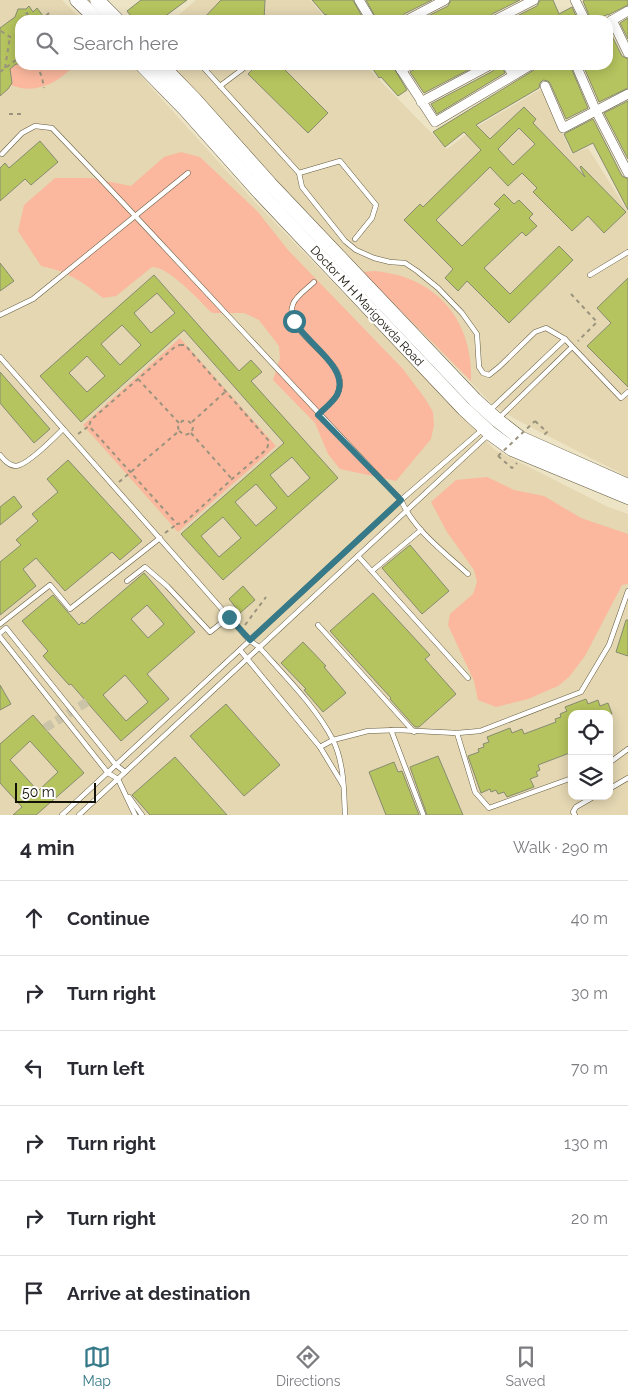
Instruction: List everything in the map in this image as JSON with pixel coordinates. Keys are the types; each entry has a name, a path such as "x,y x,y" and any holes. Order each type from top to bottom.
{"main road":[{"path":"77,0 93,15"},
{"path":"97,0 112,15"},
{"name":"Doctor M H Marigowda Road","path":"147,70 464,409 520,438 628,486"},
{"name":"Doctor M H Marigowda Road","path":"166,70 512,448 628,497"}],"street":[{"path":"359,0 368,15"},
{"path":"413,15 427,4 445,0"},
{"path":"505,15 534,0"},
{"path":"574,0 582,15"},
{"path":"613,19 628,11"},
{"path":"613,26 628,53"},
{"path":"400,70 435,122 522,70"},
{"path":"422,102 481,70"},
{"path":"510,70 513,75"},
{"path":"578,70 596,111 628,173"},
{"path":"545,86 563,128 628,94"}],"lane":[{"path":"206,70 299,173 302,187 345,241 356,250 378,260 405,263 438,288 462,313 477,334 479,367 483,373 488,375 499,367 534,332 546,328 565,339 621,398 628,392"},
{"path":"220,86 241,70"},
{"path":"2,154 22,133 35,126 52,128 267,356 318,415 401,500 406,512 421,530 468,574"},
{"path":"299,173 340,161 376,205 372,218 355,239"},
{"path":"0,316 33,299 188,173"},
{"path":"590,275 628,252"},
{"path":"314,282 293,302 292,312 296,326 335,368 339,378 339,388 336,397 318,415"},
{"path":"79,815 118,781 125,772 247,658 406,512 490,423 565,339"},
{"path":"62,815 401,500 490,423 572,347"},
{"path":"0,357 241,631 259,647 316,713 333,740 342,768 345,815"},
{"path":"0,455 10,465 24,464 63,429"},
{"path":"372,571 421,530"},
{"path":"0,624 50,585 70,609 160,538"},
{"path":"358,556 468,678"},
{"path":"127,581 145,567 167,586 210,632 229,617"},
{"path":"320,747 333,740 368,731 391,730 457,733 480,731 581,692 609,645 628,591"},
{"path":"318,625 414,732"},
{"path":"0,633 6,628 116,765 125,772"},
{"path":"0,637 108,773 118,781 142,815"},
{"path":"240,650 320,747 343,786"},
{"path":"391,730 424,814"},
{"path":"457,733 475,792 489,808 568,779"},
{"path":"613,760 628,749"},
{"path":"613,787 628,778"},
{"path":"118,781 135,815"},
{"path":"575,815 573,812 576,807 589,800"}],"path":[{"path":"1,31 10,37"},
{"path":"10,37 15,36"},
{"path":"5,68 10,37"},
{"path":"0,72 15,61"},
{"path":"40,70 44,88"},
{"path":"9,114 22,114"},
{"path":"571,294 597,322 572,347"},
{"path":"72,439 89,426 91,420 176,346 180,344 185,345 269,441 267,450 184,523 177,524 160,538"},
{"path":"138,379 180,424"},
{"path":"191,423 225,392"},
{"path":"114,486 132,473 179,431 180,424 185,420 191,423 193,428 191,433"},
{"path":"520,460 512,468 498,456 535,421 547,432 542,438"},
{"path":"89,426 177,524"},
{"path":"179,431 185,435 191,433"},
{"path":"191,433 232,479"},
{"path":"241,631 266,597"}],"shaded area":[{"path":"0,0 62,0 77,15 15,15 15,70 136,70 253,200 495,450 608,507 628,514 628,815 0,815"},
{"path":"196,0 310,0 323,15 179,15"},
{"path":"15,65 15,70 69,70 46,86 28,89 11,85 12,78 9,70"},
{"path":"175,70 370,70 447,149 478,126 541,89 572,154 588,148 628,212 628,477 519,421 494,406 362,272"},
{"path":"181,152 200,157 258,212 288,250 403,369 426,400 433,412 434,425 431,439 396,481 340,469 328,454 315,423 273,380 280,358 279,346 259,320 244,313 212,313 175,278 159,268 152,267 116,296 103,298 74,278 41,266 18,231 24,205 55,178 91,178 131,186 164,157"},
{"path":"374,271 396,275 416,282 432,292 447,305 458,321 465,339 470,359 471,381 362,272"},
{"path":"180,338 276,446 178,532 83,425"},
{"path":"487,477 514,490 544,496 581,518 628,534 628,584 622,585 585,656 569,677 558,686 528,699 496,707 478,700 474,681 448,625 450,614 473,594 477,582 474,570 447,532 431,502 456,480"}],"building":[{"path":"141,0 187,0 167,15 130,15 127,11"},
{"path":"221,0 265,0 264,15 207,15"},
{"path":"312,0 353,0 361,15 326,14"},
{"path":"366,0 432,0 404,15 374,15"},
{"path":"451,0 520,0 492,15 430,15 448,6"},
{"path":"540,0 553,0 559,14 572,7 576,15 519,15 537,6"},
{"path":"628,0 628,5 608,15 589,15 583,1"},
{"path":"29,6 33,12 37,8 42,15 16,15 18,9 26,9"},
{"path":"15,17 15,65 10,69 12,83 0,96 0,28"},
{"path":"628,18 628,39 620,23"},
{"path":"613,38 622,56 628,59 628,88 599,102 585,70 613,70"},
{"path":"252,70 285,70 328,113 308,133 248,74"},
{"path":"373,70 395,70 407,90 398,96 381,77 379,78"},
{"path":"413,70 468,70 424,93 410,72"},
{"path":"504,70 505,73 437,114 431,104 493,71"},
{"path":"534,70 572,70 588,108 566,119 550,83 543,80 539,88 476,125 490,139 524,107 536,119 533,123 585,177 581,166 626,212 604,233 588,216 572,231 533,192 537,188 522,173 508,186 490,167 436,220 462,246 500,209 494,204 504,194 514,204 519,200 533,214 529,218 537,226 526,236 522,232 484,268 510,294 559,246 573,260 509,323 467,281 458,291 445,278 453,269 404,220 420,204 423,207 481,150 464,132 445,147 433,132","holes":["519,128 535,144 513,165 498,149"]},
{"path":"628,101 628,159 604,113"},
{"path":"593,119 622,176 628,179 628,210 593,143 573,153 564,134"},
{"path":"40,141 58,162 31,185 25,179 0,201 0,168 5,163 9,168"},
{"path":"0,263 14,281 0,291"},
{"path":"154,275 239,371 251,360 262,372 251,381 338,478 223,580 181,534 284,443 184,330 81,422 40,376","holes":["157,293 175,313 151,333 134,313","122,325 141,345 120,365 101,344","87,356 105,376 87,392 69,373","292,457 310,478 288,497 270,475","256,484 277,508 256,526 235,502","223,517 241,538 219,557 201,536"]},
{"path":"628,278 628,387 587,346 611,323 597,308"},
{"path":"0,372 50,429 34,443 0,403"},
{"path":"68,460 142,541 120,560 112,552 65,591 36,558 23,569 36,586 0,615 0,562 21,545 16,540 38,521 32,514 58,492 47,479"},
{"path":"14,496 22,507 0,525 0,507"},
{"path":"410,545 449,591 422,614 382,568"},
{"path":"144,573 195,632 147,674 169,699 121,741 71,684 69,685 43,656 48,651 22,621 53,595 79,625 82,622 84,624","holes":["147,605 164,624 148,638 131,619","125,675 148,702 126,721 103,695"]},
{"path":"243,586 255,600 240,613 229,599"},
{"path":"373,593 430,655 425,659 456,694 419,727 415,727 330,631"},
{"path":"626,620 628,620 628,656 616,652"},
{"path":"303,642 326,666 324,667 346,693 323,712 304,690 306,689 281,663"},
{"path":"0,685 11,704 0,710"},
{"path":"586,699 588,704 598,700 600,706 608,703 611,710 568,710 568,754 538,765 540,770 536,772 538,776 530,779 534,787 507,797 504,792 498,794 496,790 491,792 490,789 481,793 468,756 479,752 478,749 484,747 483,744 489,742 487,737 510,728 512,733 522,729 524,734 556,722 555,719 561,717 560,714 567,711 565,707"},
{"path":"226,704 280,765 244,796 190,736"},
{"path":"33,715 84,773 36,815 13,815 22,807 0,783 0,744","holes":["30,741 58,772 38,791 10,760"]},
{"path":"438,756 463,815 427,815 410,767"},
{"path":"175,757 227,815 150,815 132,795"},
{"path":"394,762 398,772 402,771 419,815 386,815 369,772"}],"tunnel":[{"path":"45,728 87,702"}],"route":[{"path":"229,617 250,640 401,500 318,415 336,397 340,383 338,373 296,326 294,321"}]}
